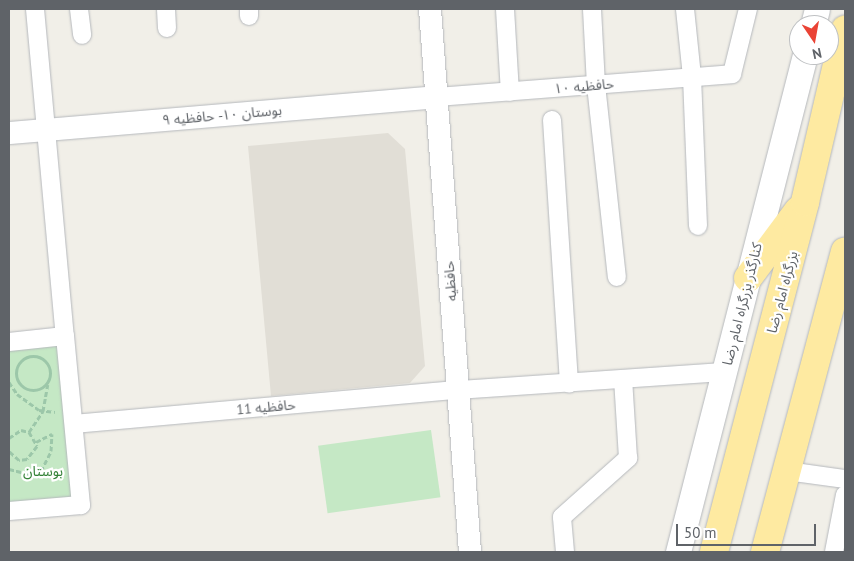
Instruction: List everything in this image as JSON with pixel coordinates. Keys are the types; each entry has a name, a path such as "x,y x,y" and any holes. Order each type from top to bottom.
{"highway":[{"name":"بزرگراه امام رضا","path":"714,552 805,202 845,30"},
{"path":"748,278 805,202"},
{"path":"765,552 845,251"}],"main road":[{"name":"کنارگذر بزرگراه امام رضا","path":"678,552 802,65"}],"street":[{"path":"9,511 80,505 69,422 65,336 36,9"},
{"path":"79,9 82,35"},
{"path":"166,9 167,28"},
{"name":"حافظیه","path":"430,9 470,552"},
{"path":"505,9 510,92"},
{"path":"592,9 596,85 617,277"},
{"path":"685,9 692,77 698,226"},
{"name":"حافظیه ۱۰","path":"436,97 732,74 748,9"},
{"name":"بوستان ۱۰- حافظیه ۹","path":"9,134 436,97"},
{"path":"552,120 569,383"},
{"path":"9,342 65,336"},
{"name":"حافظیه 11","path":"69,422 458,390 725,372"},
{"path":"565,552 562,517 628,458 623,379"},
{"path":"787,471 845,479"},
{"path":"834,552 845,495"}],"path":[{"path":"30,432 43,410 51,374 44,358 26,356 19,362 17,380 23,387 41,389 48,383"},
{"path":"9,382 17,394 43,410 69,422"},
{"path":"36,442 69,422"},
{"path":"9,438 21,430 30,432 36,442 34,454 27,459 11,456"},
{"path":"9,469 33,475 41,471 51,451 52,434"},
{"path":"9,451 11,456 9,462"}],"shaded area":[{"path":"388,133 405,149 425,366 410,383 271,396 248,146"}],"green space":[{"name":"بوستان","path":"64,338 79,504 9,510 9,343"},
{"path":"431,430 440,497 328,513 318,446"}]}
